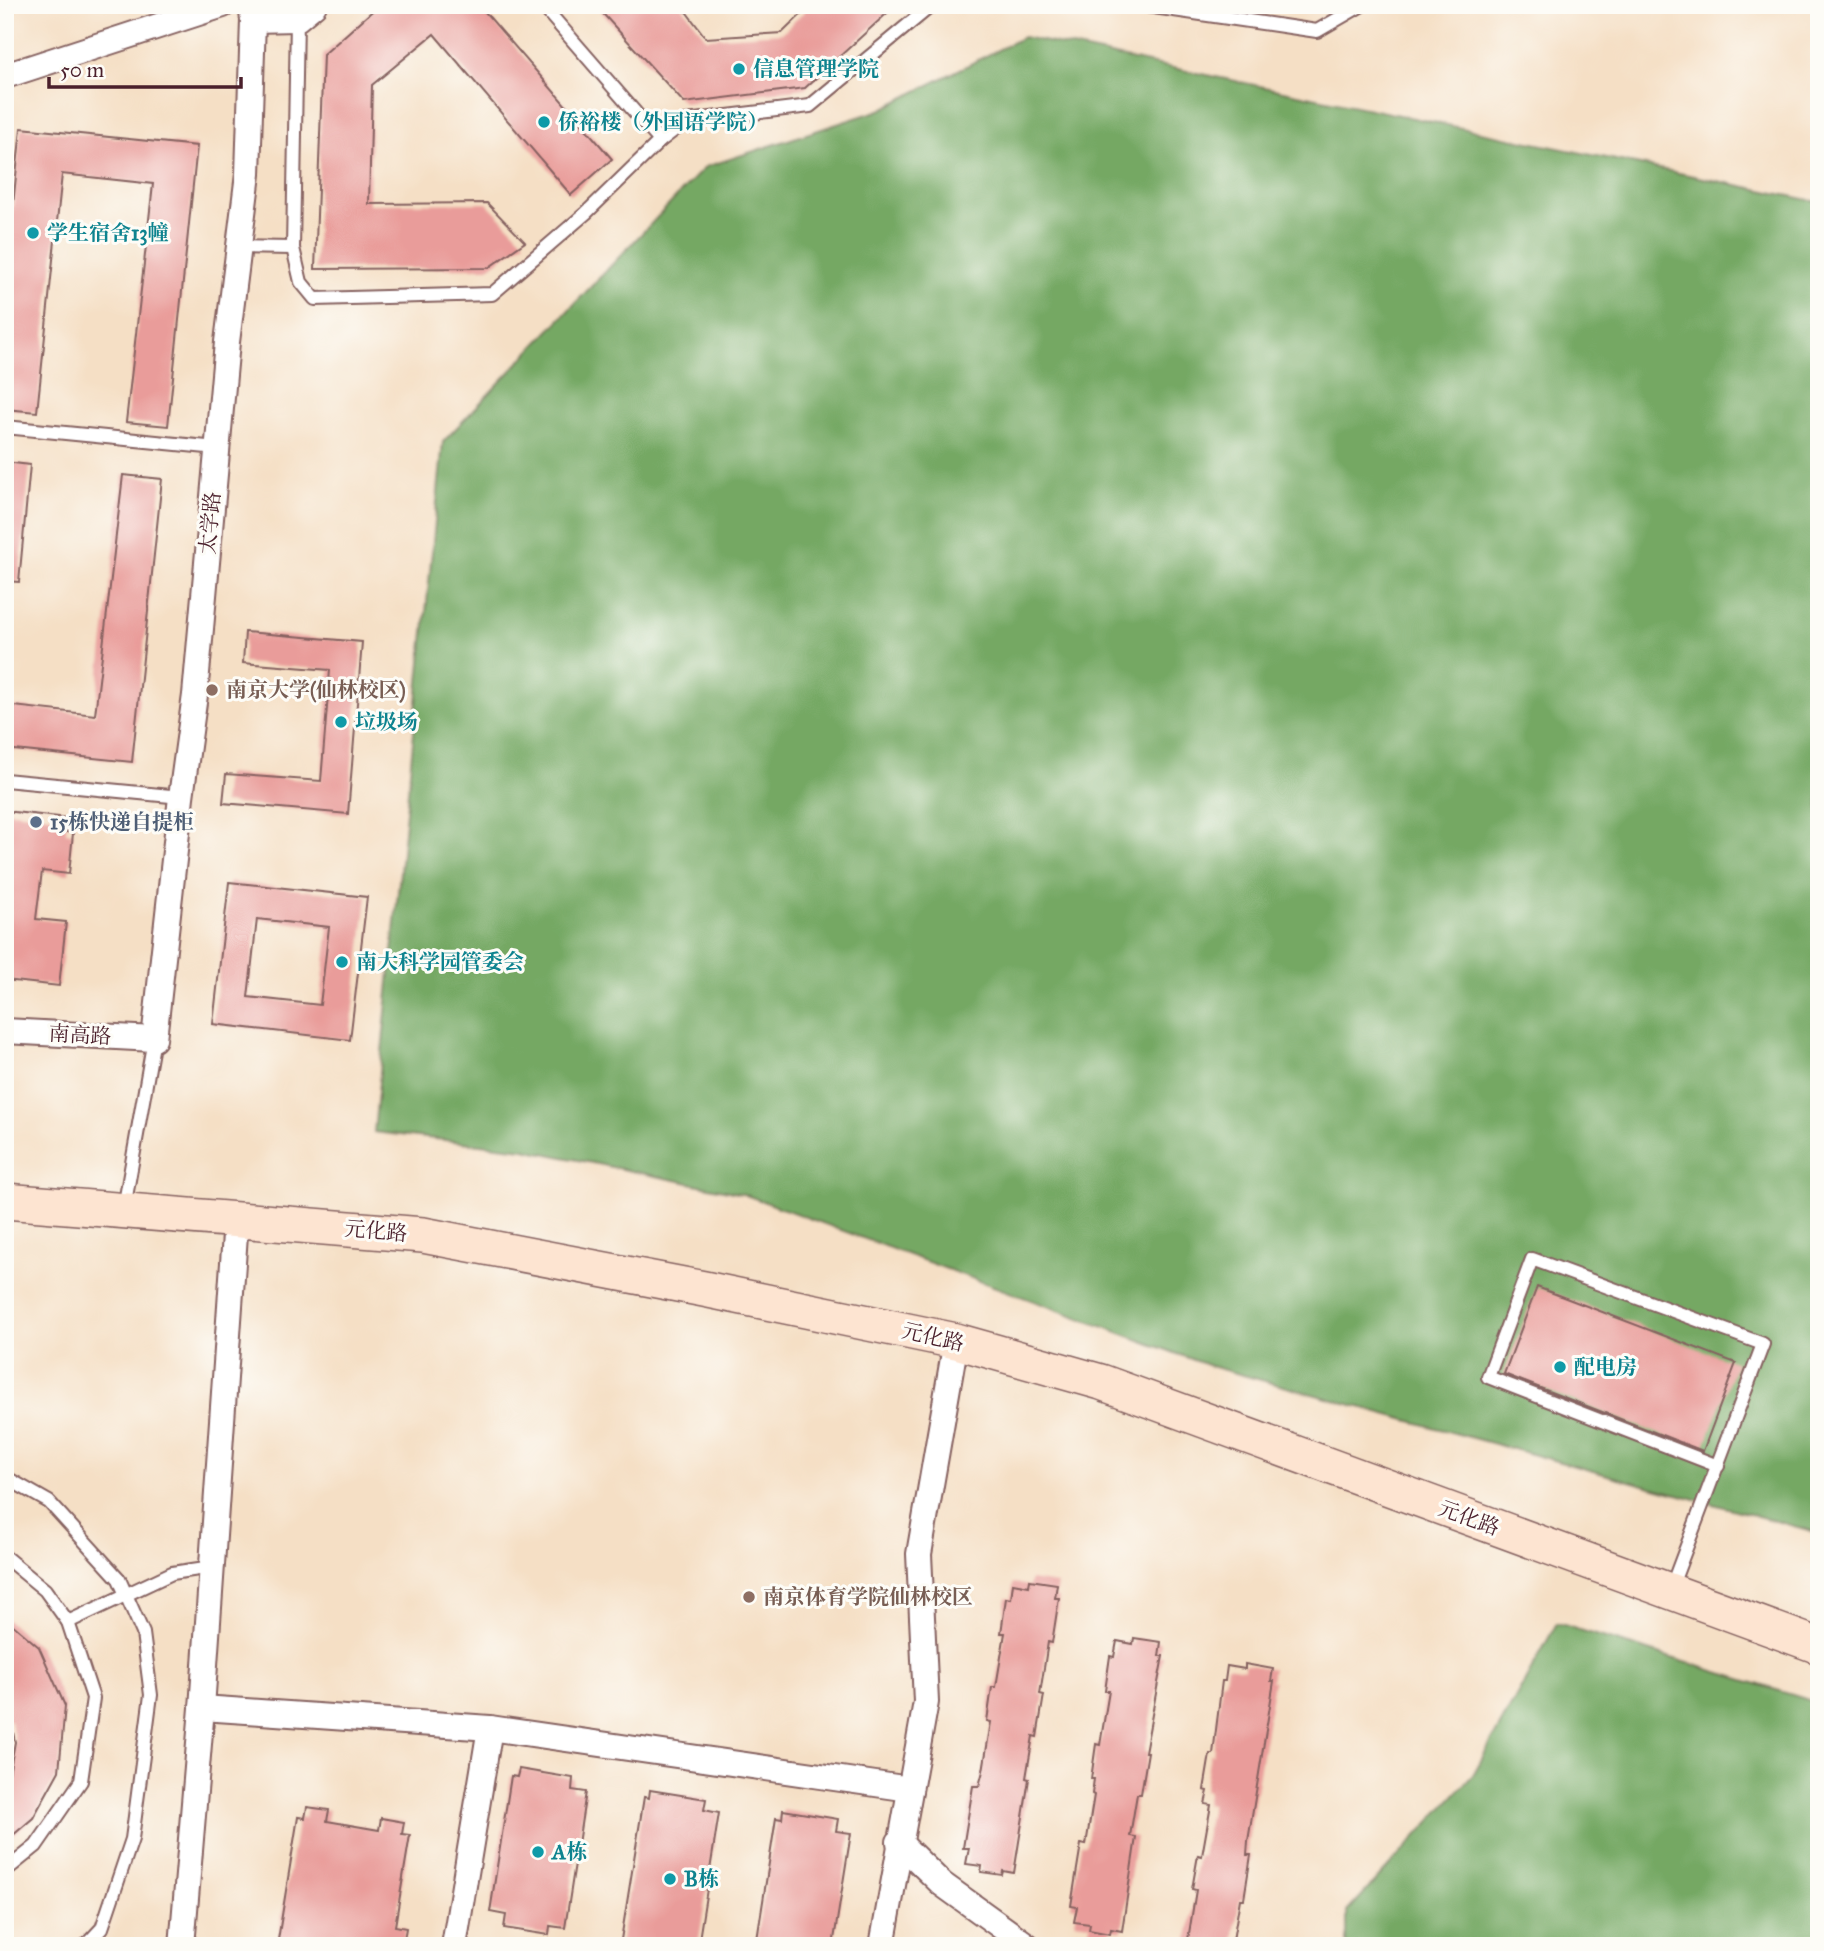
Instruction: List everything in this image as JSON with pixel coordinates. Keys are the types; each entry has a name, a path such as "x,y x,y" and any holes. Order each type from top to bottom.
{"street":[{"path":"5,76 223,5"},
{"path":"252,12 305,12"},
{"name":"太学路","path":"154,1039 195,695 227,342 248,174 252,12"},
{"name":"南高路","path":"5,1031 154,1039"},
{"name":"元化路","path":"5,1201 423,1235 956,1341 1101,1382 1819,1646"},
{"path":"182,1946 202,1708 236,1220"},
{"path":"882,1946 926,1702 919,1554 956,1341"},
{"path":"202,1708 490,1728 910,1789"},
{"path":"454,1946 490,1728"},
{"path":"900,1842 942,1884 1028,1946"}],"lane":[{"path":"542,5 660,141"},
{"path":"305,12 293,248 301,282 314,299 492,294 586,213 660,141 686,121 810,106 932,5"},
{"path":"1140,5 1317,31 1362,5"},
{"path":"239,247 293,248"},
{"path":"5,427 217,448"},
{"path":"5,780 181,797"},
{"path":"124,1211 154,1039"},
{"path":"1669,1592 1718,1466 1763,1345 1532,1259 1488,1377 1718,1466"},
{"path":"5,1477 49,1502 119,1579 143,1633 151,1695 132,1839 102,1928 85,1946"},
{"path":"5,1557 45,1590 68,1622 93,1698 81,1781 36,1846 5,1871"},
{"path":"68,1622 172,1573 212,1567"}],"green space":[{"path":"1023,37 1819,202 1819,1533 1210,1366 743,1194 524,1149 374,1132 443,442 705,167 880,110"},
{"path":"1557,1623 1819,1703 1819,1946 1347,1946 1347,1912 1473,1775"}],"building":[{"name":"侨裕楼（外国语学院）","path":"379,5 479,5 612,159 571,195 434,34 372,85 369,204 487,203 525,242 488,268 315,269 323,55"},
{"name":"信息管理学院","path":"595,5 681,5 706,38 782,33 811,5 896,5 805,88 684,103"},
{"name":"学生宿舍13幢","path":"21,128 197,146 168,426 126,422 153,184 62,174 37,412 5,409 5,282"},
{"path":"5,462 30,465 19,582 5,581"},
{"path":"123,475 162,479 132,762 5,749 5,705 95,715"},
{"name":"垃圾场","path":"245,632 362,642 348,814 223,803 226,774 321,781 330,670 243,663"},
{"path":"5,811 67,818 66,832 73,833 69,874 42,871 36,919 66,922 59,986 5,980"},
{"name":"南大科学园管委会","path":"229,882 367,897 350,1040 213,1024","holes":["257,919 329,927 320,1005 248,997"]},
{"name":"配电房","path":"1537,1287 1736,1363 1703,1451 1504,1374"},
{"path":"1030,1580 1057,1584 1055,1598 1059,1598 1052,1643 1048,1642 1040,1694 1044,1695 1037,1737 1033,1736 1014,1873 1003,1871 1002,1875 981,1872 982,1866 966,1864 969,1848 963,1848 973,1786 979,1786 983,1771 991,1722 987,1721 992,1687 996,1687 1005,1633 1001,1633 1006,1598 1011,1599 1013,1583 1029,1586"},
{"path":"5,1618 39,1647 65,1706 59,1771 33,1818 5,1842 5,1777 9,1774 15,1742 11,1722 5,1716"},
{"path":"1134,1638 1161,1642 1159,1656 1163,1656 1145,1752 1148,1752 1141,1794 1137,1794 1130,1836 1136,1837 1122,1931 1111,1929 1110,1934 1089,1930 1090,1924 1074,1922 1077,1907 1071,1906 1081,1844 1086,1845 1094,1795 1094,1779 1091,1779 1096,1744 1100,1745 1109,1691 1105,1691 1110,1656 1114,1657 1117,1641 1133,1644"},
{"path":"1245,1664 1273,1669 1271,1681 1274,1681 1248,1841 1247,1855 1251,1855 1244,1899 1240,1899 1232,1946 1187,1946 1196,1890 1192,1889 1198,1855 1202,1856 1211,1805 1205,1804 1208,1791 1204,1790 1210,1754 1213,1754 1222,1681 1225,1681 1227,1666 1245,1669"},
{"name":"A栋","path":"519,1769 573,1778 572,1790 586,1792 565,1928 550,1926 549,1935 504,1928 506,1915 490,1912 511,1776 517,1777"},
{"name":"B栋","path":"650,1790 706,1799 704,1810 719,1813 698,1946 620,1946 644,1797 649,1798"},
{"path":"307,1807 329,1810 327,1821 379,1830 381,1818 404,1822 402,1834 410,1835 395,1926 406,1928 403,1946 277,1946 298,1817 305,1818"},
{"path":"783,1810 838,1819 836,1831 851,1833 833,1946 756,1946 776,1818 782,1819"}],"place":[{"name":"信息管理学院","path":"739,69"},
{"name":"侨裕楼（外国语学院）","path":"544,122"},
{"name":"学生宿舍13幢","path":"33,233"},
{"name":"南京大学(仙林校区)","path":"212,690"},
{"name":"垃圾场","path":"341,722"},
{"name":"15栋快递自提柜","path":"36,822"},
{"name":"南大科学园管委会","path":"342,962"},
{"name":"配电房","path":"1560,1367"},
{"name":"南京体育学院仙林校区","path":"749,1597"},
{"name":"A栋","path":"538,1852"},
{"name":"B栋","path":"670,1879"}]}
